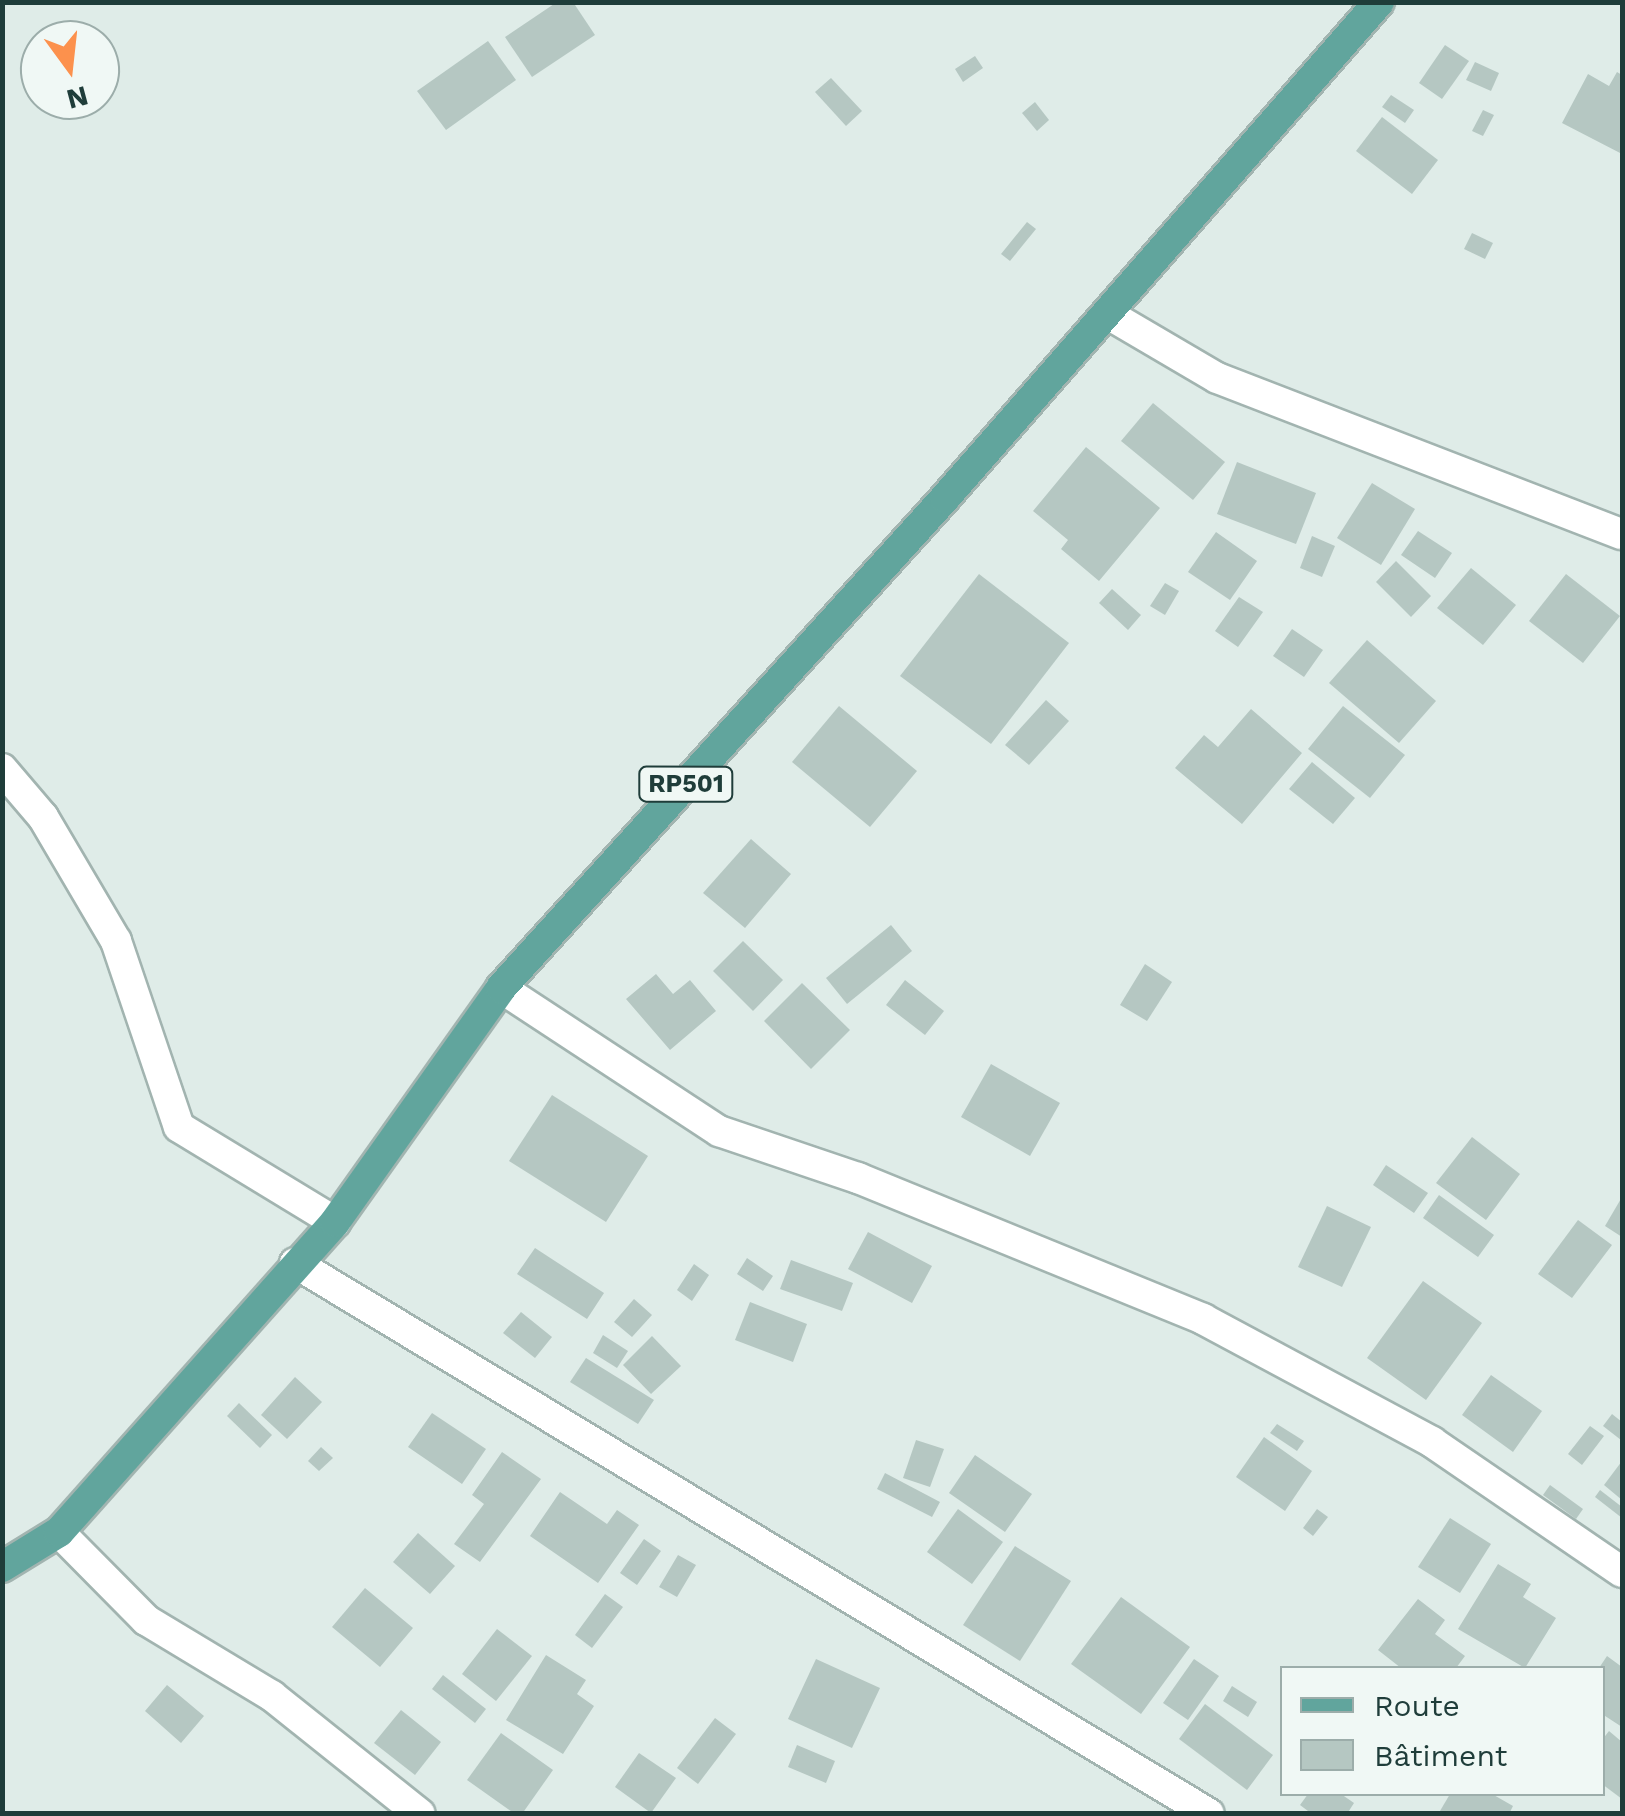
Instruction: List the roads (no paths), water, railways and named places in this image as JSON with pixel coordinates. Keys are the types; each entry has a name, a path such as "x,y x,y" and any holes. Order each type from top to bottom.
{"main road":[{"name":"RP501","path":"2,1567 59,1532 335,1222 501,988 1108,314 1378,2"}],"street":[{"path":"1108,314 1217,378 1622,534"},
{"path":"2,768 43,817 116,941 179,1127 335,1222"},
{"path":"501,988 719,1131 858,1178 1203,1319 1432,1442 1622,1572"},
{"path":"295,1263 1209,1814"},
{"path":"59,1532 146,1620 272,1696 420,1814"}]}
